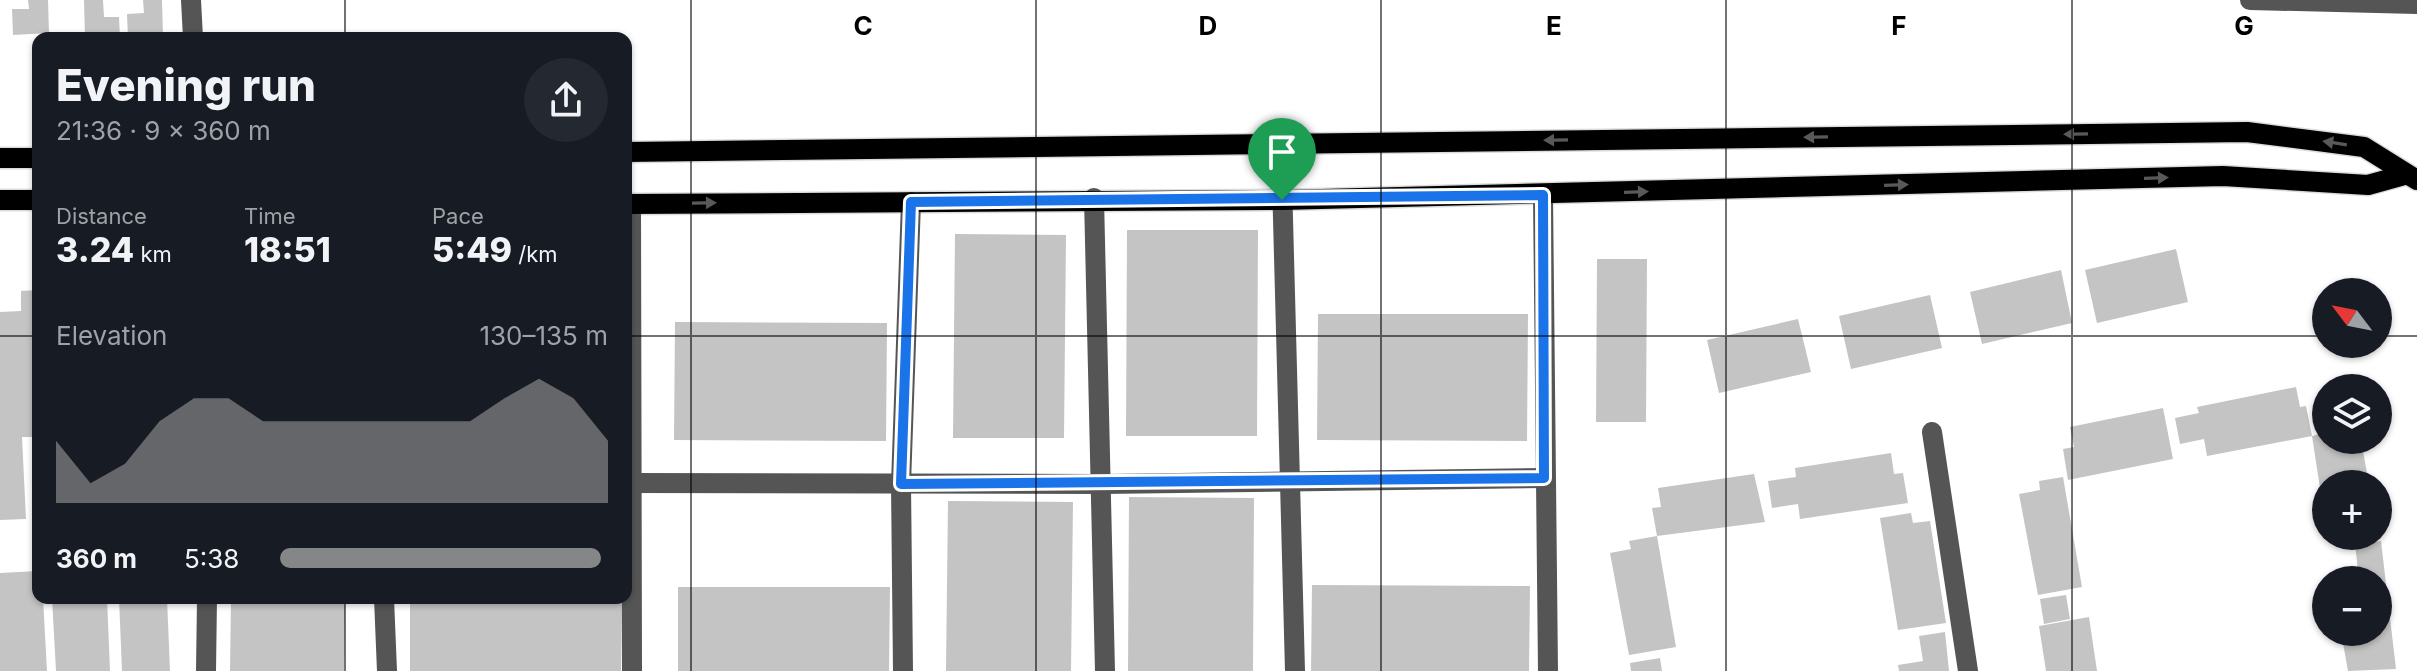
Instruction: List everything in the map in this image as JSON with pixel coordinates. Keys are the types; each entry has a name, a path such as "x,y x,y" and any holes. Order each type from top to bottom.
{"main road":[{"path":"632,152 2247,132 2364,147 2410,178"},
{"path":"0,158 32,158"},
{"path":"632,204 1094,198 1282,200 2223,176 2368,185 2410,178"},
{"path":"0,200 32,200"}],"street":[{"path":"191,0 193,32"},
{"path":"2250,0 2417,4"},
{"path":"1281,143 1295,671"},
{"path":"1543,195 1548,671"},
{"path":"1094,198 1105,671"},
{"path":"903,671 901,484 911,202"},
{"path":"1932,432 1968,671"},
{"path":"632,483 1103,484 1544,478"},
{"path":"206,671 207,604"},
{"path":"384,604 387,671"},
{"path":"631,604 632,671"}],"building":[{"path":"28,0 48,0 49,32 13,35 12,9 29,9"},
{"path":"84,0 103,0 104,17 119,17 120,32 85,32"},
{"path":"143,0 162,0 163,32 128,32 127,14 144,13"},
{"path":"1127,230 1258,230 1257,436 1126,436"},
{"path":"955,234 1066,235 1064,438 953,438"},
{"path":"2176,249 2188,302 2097,323 2085,270"},
{"path":"1597,259 1647,259 1646,422 1596,422"},
{"path":"2061,270 2072,323 1982,344 1970,292"},
{"path":"32,290 32,437 22,437 26,519 0,520 0,312 21,311 21,291"},
{"path":"1930,295 1942,348 1851,369 1839,316"},
{"path":"1318,314 1528,314 1527,441 1317,440"},
{"path":"1798,319 1811,372 1719,393 1707,340"},
{"path":"675,322 887,323 886,441 674,440"},
{"path":"2296,387 2300,407 2306,406 2312,436 2207,456 2204,439 2180,444 2175,418 2199,413 2197,407"},
{"path":"2163,408 2173,459 2068,480 2063,449 2074,447 2070,427"},
{"path":"1891,453 1894,474 1903,473 1908,503 1800,519 1798,504 1772,508 1768,481 1796,477 1795,468"},
{"path":"2315,454 2364,454 2366,470 2317,470"},
{"path":"1754,474 1765,522 1657,536 1652,508 1661,507 1658,488"},
{"path":"2063,477 2082,587 2038,595 2019,494 2040,490 2039,481"},
{"path":"1129,497 1254,498 1253,671 1128,671"},
{"path":"948,501 1073,502 1071,671 946,671"},
{"path":"1911,513 1913,523 1930,521 1946,623 1898,630 1880,518"},
{"path":"1657,536 1676,647 1629,655 1610,553 1631,549 1629,541"},
{"path":"2356,550 2382,550 2384,566 2357,566"},
{"path":"32,571 32,604 43,604 47,671 0,671 0,573"},
{"path":"1312,585 1530,586 1529,671 1311,671"},
{"path":"678,587 890,587 889,671 678,671"},
{"path":"2066,595 2070,619 2044,624 2040,599"},
{"path":"52,604 107,604 110,671 56,671"},
{"path":"119,604 167,604 170,671 122,671"},
{"path":"231,604 345,604 344,671 230,671"},
{"path":"410,604 622,604 621,671 410,671"},
{"path":"2089,617 2097,671 2046,671 2039,626"},
{"path":"1945,632 1949,671 1899,671 1898,665 1923,661 1919,636"},
{"path":"2392,635 2396,669 2348,671 2344,646 2392,646"},
{"path":"1660,658 1662,671 1631,671 1630,663"}],"route":[{"path":"1543,195 1544,478 901,484 911,202 1094,198 1282,200 1543,195"}]}
